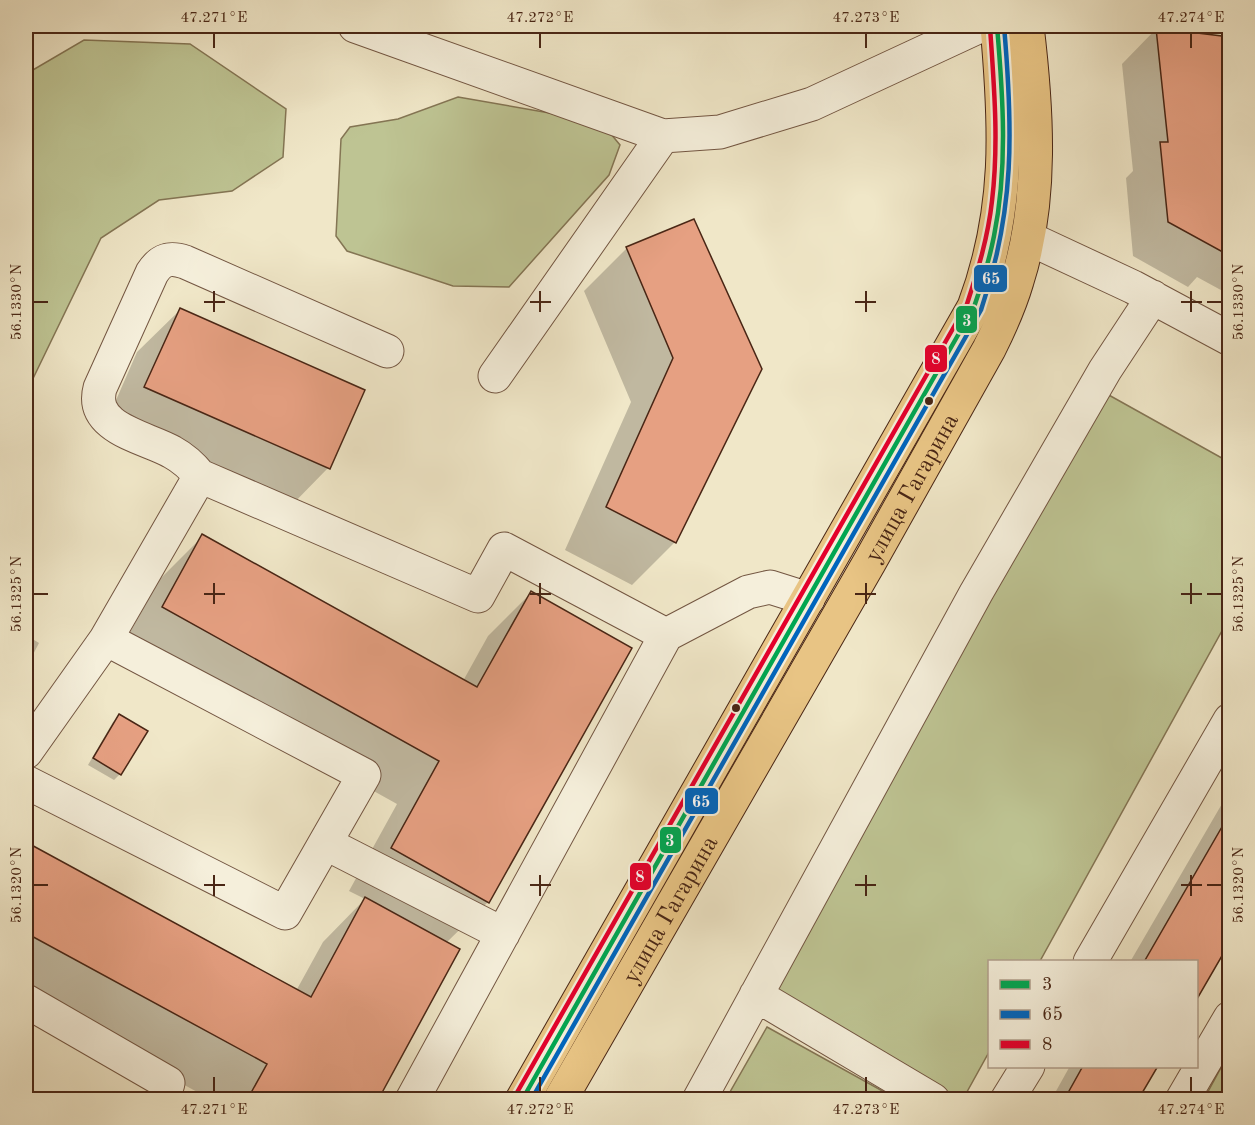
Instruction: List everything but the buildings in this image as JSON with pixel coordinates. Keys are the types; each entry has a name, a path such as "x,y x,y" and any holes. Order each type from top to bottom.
{"main road":[{"name":"улица Гагарина","path":"522,1100 974,307 987,273 998,226 1004,160 1003,90 997,26"},
{"name":"улица Гагарина","path":"560,1100 869,563 989,349 1018,280 1028,238 1035,171 1035,122 1027,26"},
{"path":"998,226 1028,238"}],"street":[{"path":"355,26 663,136 720,132 812,104 980,26"},
{"path":"495,376 663,136"},
{"path":"1028,238 1153,297 1230,339"},
{"path":"387,351 173,258 157,264 152,273 100,388 99,408 112,424 170,451 187,462 200,476 478,596 504,549 666,635"},
{"path":"699,1100 962,623 976,593 1105,370 1153,297"},
{"path":"26,752 106,639 200,476"},
{"path":"412,1100 666,635 748,592 770,587 808,599"},
{"path":"26,782 285,913 364,776 106,639"},
{"path":"1091,960 1230,720"},
{"path":"325,843 503,934"},
{"path":"756,995 933,1100"},
{"path":"26,1001 168,1083 163,1100"},
{"path":"1182,1100 1230,1018"},
{"path":"1007,1100 1027,1068"}],"green space":[{"path":"84,40 190,44 286,109 283,157 232,191 159,200 101,238 26,393 26,74"},
{"path":"458,97 601,122 620,145 609,175 509,287 453,286 347,251 336,236 341,139 350,127 398,119"},
{"path":"1098,389 1229,462 1229,618 1041,960 988,960 988,1054 963,1099 952,1099 763,995"},
{"path":"767,1027 897,1099 726,1099"},
{"path":"1229,1053 1229,1099 1204,1099"}],"transit line":[{"name":"3","path":"522,1100 974,307 992,245 1001,184 1003,131 997,26"},
{"name":"65","path":"531,1100 981,310 1000,238 1009,169 1009,100 1004,26"},
{"name":"8","path":"515,1096 967,304 985,240 994,179 995,114 990,27"}]}
